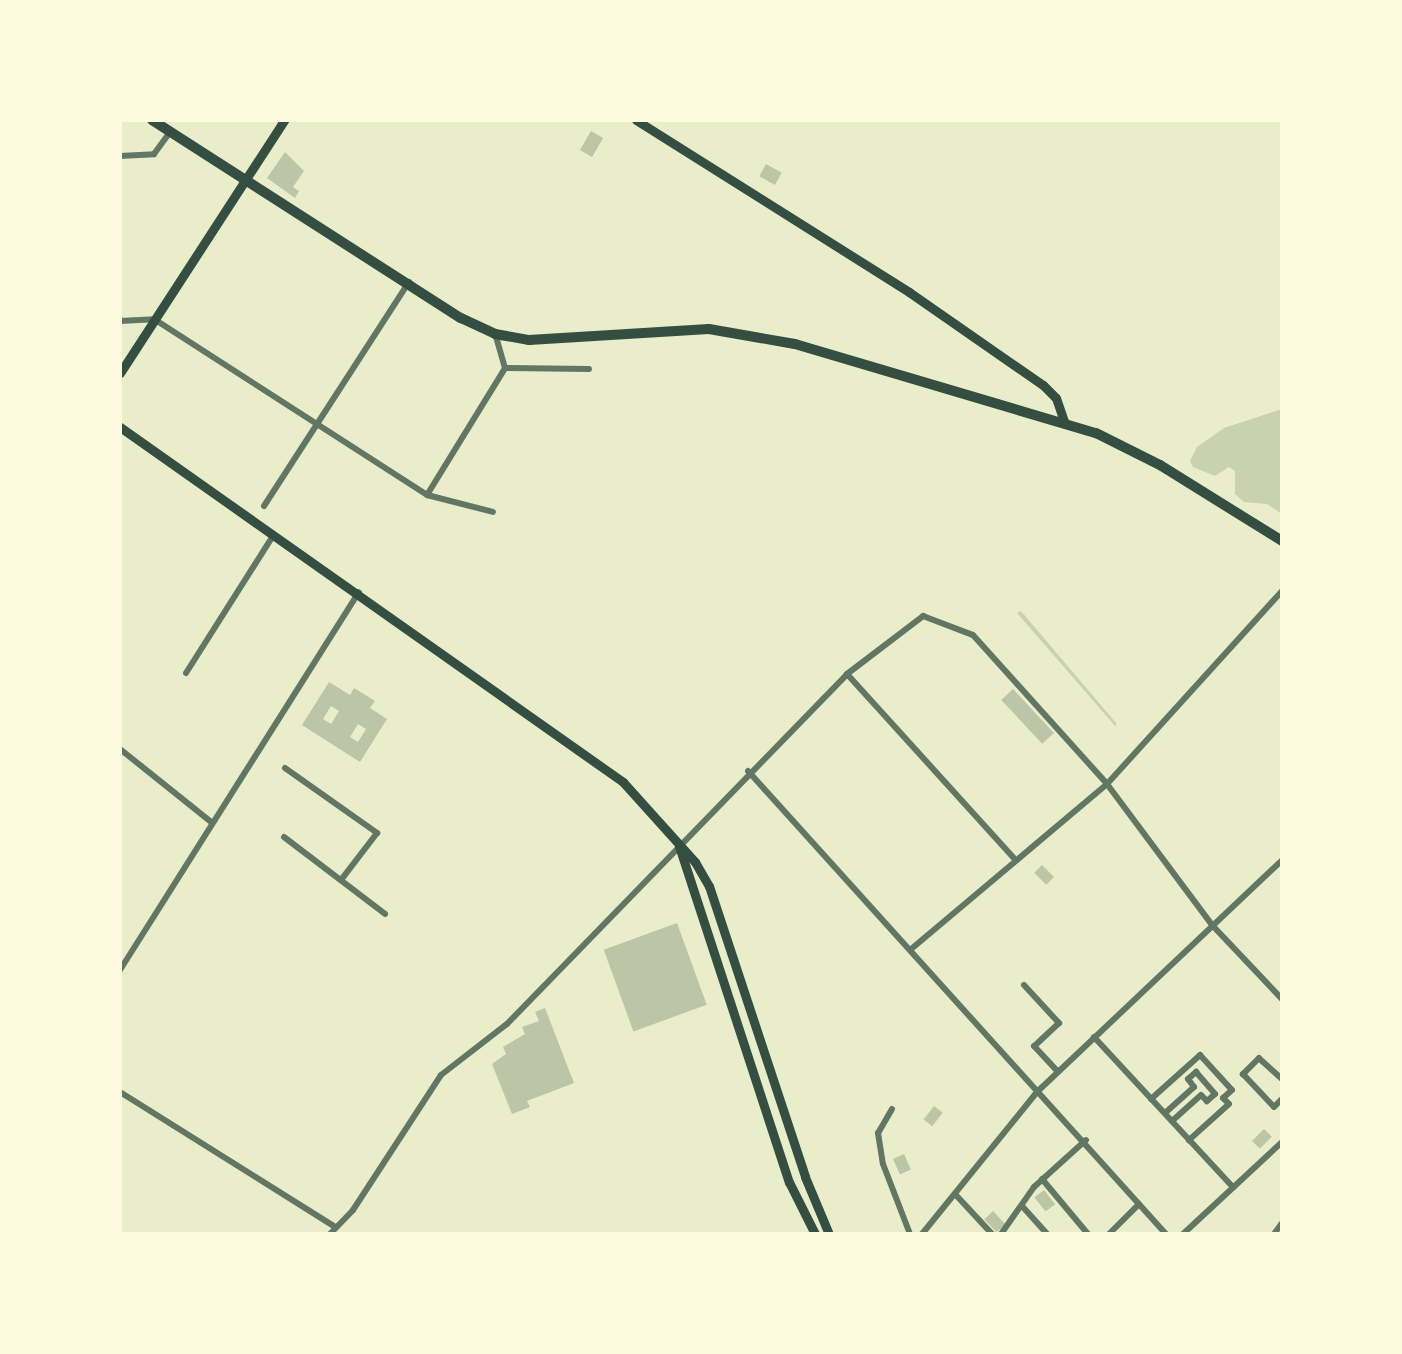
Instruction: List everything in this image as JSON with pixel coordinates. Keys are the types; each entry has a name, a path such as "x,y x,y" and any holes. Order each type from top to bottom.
{"main road":[{"path":"152,120 495,334 529,340 681,329 739,332 1064,421 1160,465 1282,541"},
{"path":"120,373 284,120"},
{"path":"636,120 909,292 1043,385 1056,398 1064,421"},
{"path":"120,427 273,536 359,592 623,782 678,843 709,886 805,1177 829,1234"},
{"path":"678,843 789,1182 815,1234"}],"street":[{"path":"120,156 154,154 170,132"},
{"path":"264,506 409,282"},
{"path":"120,321 154,319 427,495 493,512"},
{"path":"427,495 505,368 495,334"},
{"path":"505,368 589,369"},
{"path":"186,673 273,536"},
{"path":"910,950 1107,784 1282,591"},
{"path":"120,970 123,960 359,592"},
{"path":"330,1234 334,1226 353,1210 441,1075 507,1024 748,771 847,674 917,619 935,617 973,635 1107,784 1212,925 1282,999"},
{"path":"847,674 1015,859"},
{"path":"120,749 211,822"},
{"path":"285,768 377,833 341,880"},
{"path":"748,771 1086,1140 1166,1234"},
{"path":"284,837 385,914"},
{"path":"922,1234 1038,1091 1282,860"},
{"path":"1024,985 1059,1023 1034,1046 1058,1072"},
{"path":"1094,1037 1233,1187"},
{"path":"1151,1099 1200,1055 1232,1090 1223,1098 1229,1104 1189,1140"},
{"path":"1282,1079 1259,1058 1243,1074 1282,1115"},
{"path":"1165,1113 1194,1087 1188,1079 1196,1072 1215,1094 1207,1101 1201,1095 1172,1121"},
{"path":"120,1092 334,1226"},
{"path":"1274,1107 1282,1099"},
{"path":"892,1109 879,1123 878,1139 910,1234"},
{"path":"1001,1234 1042,1179 1086,1140"},
{"path":"1183,1234 1282,1142"},
{"path":"1042,1179 1088,1234"},
{"path":"955,1194 992,1234"},
{"path":"1109,1234 1139,1204"},
{"path":"1022,1206 1047,1234"},
{"path":"1274,1234 1282,1223"}],"green space":[{"path":"1282,409 1282,514 1267,504 1244,502 1235,494 1235,471 1229,467 1215,476 1193,467 1190,461 1197,447 1224,428"},
{"path":"1021,611 1116,723 1116,727 1017,613"}],"building":[{"path":"591,131 603,138 592,157 580,150"},
{"path":"285,152 304,171 293,187 299,191 295,198 267,178"},
{"path":"766,164 782,173 775,185 759,176"},
{"path":"329,682 350,695 354,688 375,701 370,708 387,719 360,762 302,725","holes":["331,706 339,711 331,724 323,719","358,724 366,729 358,742 350,737"]},
{"path":"1013,689 1054,733 1042,744 1001,700"},
{"path":"1042,865 1054,877 1046,885 1034,873"},
{"path":"677,923 707,1005 633,1031 604,950"},
{"path":"545,1008 574,1083 527,1101 530,1107 512,1114 492,1064 506,1054 503,1047 525,1034 522,1027 539,1021 535,1012"},
{"path":"934,1106 943,1113 932,1126 924,1119"},
{"path":"1264,1129 1272,1137 1260,1149 1252,1141"},
{"path":"904,1154 911,1170 900,1174 893,1159"},
{"path":"1044,1190 1055,1204 1046,1212 1035,1197"},
{"path":"993,1211 1005,1224 996,1232 984,1219"}]}
